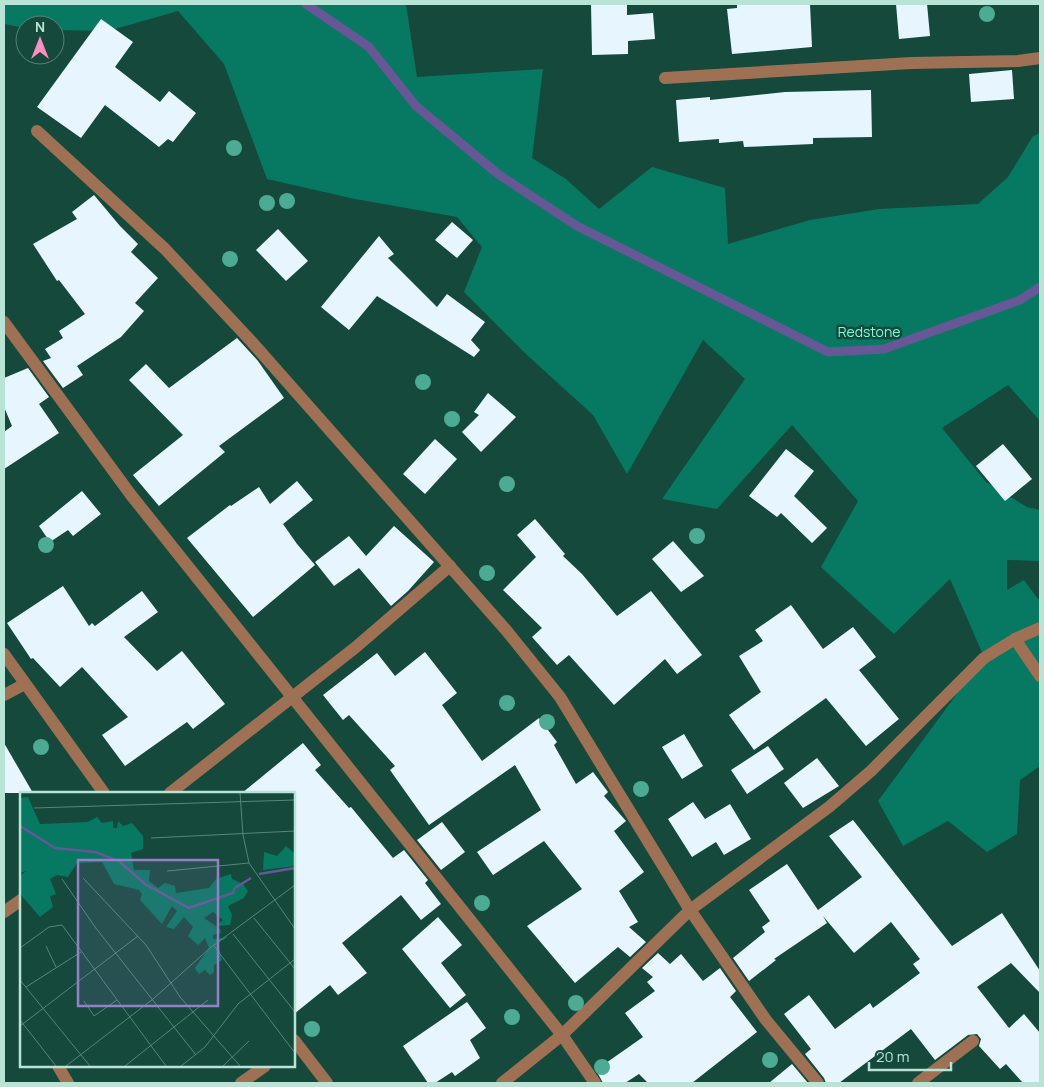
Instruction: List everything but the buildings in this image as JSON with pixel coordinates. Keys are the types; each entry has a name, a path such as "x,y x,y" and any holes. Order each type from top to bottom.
{"street":[{"path":"665,78 911,63 1018,61 1040,58"},
{"path":"37,131 165,249 250,341 506,630 560,697 690,910 766,1020 818,1083"},
{"path":"4,322 131,495 562,1035 594,1083"},
{"path":"171,792 356,647 450,566"},
{"path":"502,1083 562,1035 690,910 829,807 871,771 984,658 1015,639 1040,628"},
{"path":"1015,639 1040,676"},
{"path":"4,654 103,792"},
{"path":"4,696 25,684"},
{"path":"4,912 20,901"},
{"path":"918,1083 973,1041"},
{"path":"295,1043 327,1083"},
{"path":"59,1067 68,1083"},
{"path":"241,1083 264,1067"}],"green space":[{"name":"Redstone","path":"4,4 406,4 417,77 543,69 532,158 566,179 599,209 652,167 725,188 728,244 810,220 879,209 978,204 1008,177 1033,136 1040,133 1040,421 1008,385 942,428 986,482 1027,507 1040,510 1040,561 1007,560 1007,590 1024,580 1038,599 1040,598 1040,766 1020,780 1017,834 987,852 948,821 903,846 878,801 984,657 950,579 894,634 821,567 858,501 792,425 717,509 662,499 745,379 703,340 627,474 593,415 527,355 464,292 482,247 457,217 355,199 267,179 224,64 178,11 108,31 65,30 65,15 15,15 15,26 4,24"}],"waterway":[{"path":"306,4 369,47 416,106 498,174 577,226 828,352 884,349 1020,300 1040,287"}]}
